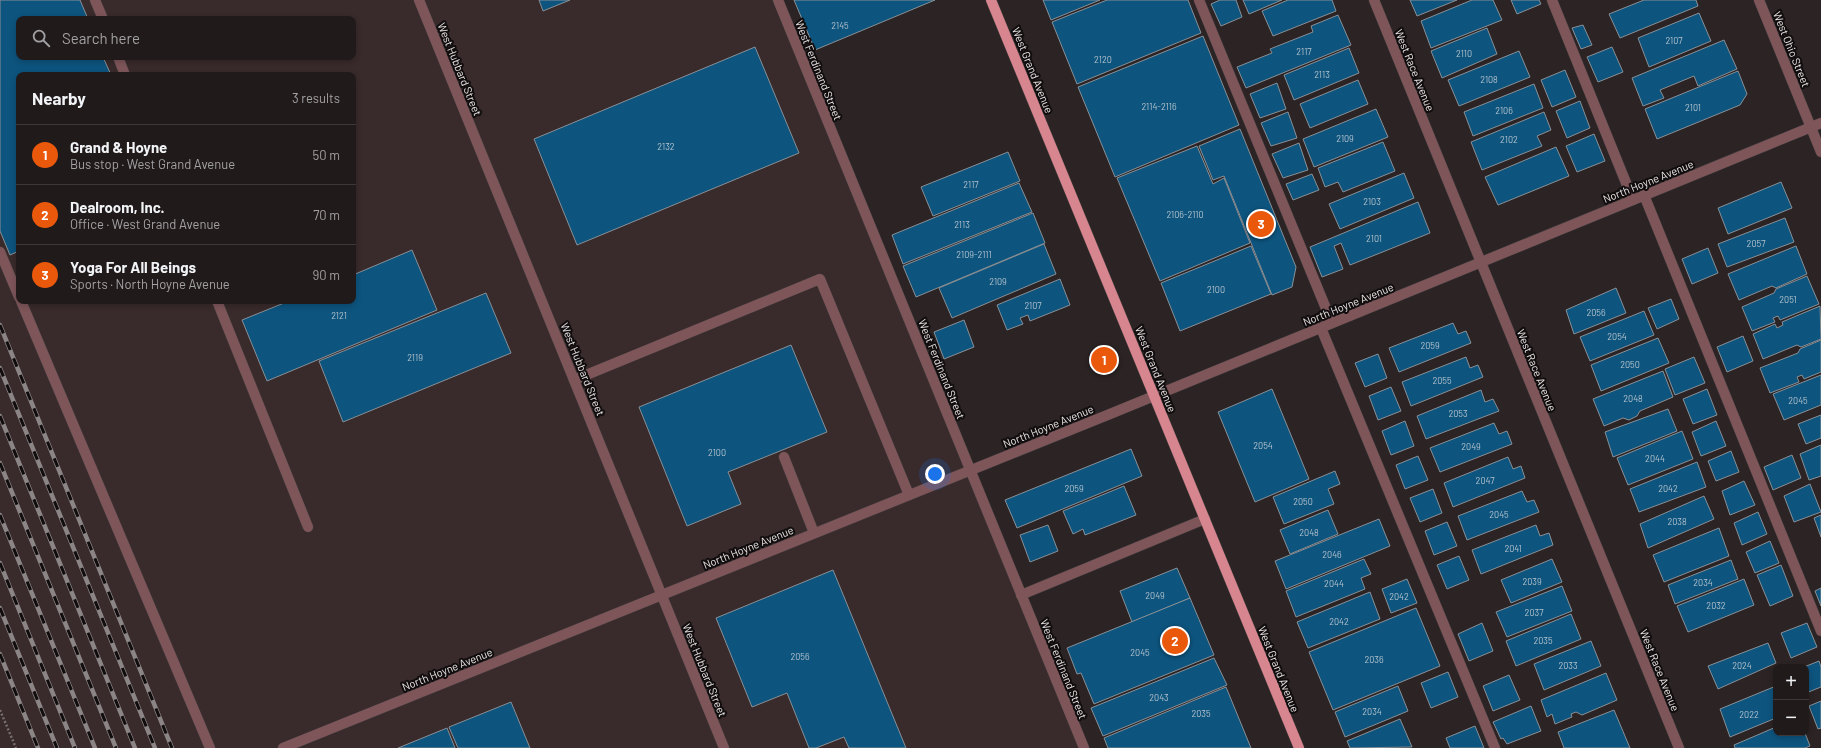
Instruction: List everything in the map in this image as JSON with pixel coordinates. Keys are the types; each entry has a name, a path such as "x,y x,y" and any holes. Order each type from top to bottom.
{"main road":[{"name":"West Grand Avenue","path":"991,0 1299,748"}],"street":[{"path":"95,0 102,16"},
{"name":"West Hubbard Street","path":"419,0 724,748"},
{"name":"West Ferdinand Street","path":"778,0 1084,748"},
{"path":"1199,0 1332,323"},
{"name":"West Race Avenue","path":"1374,0 1679,748"},
{"path":"1552,0 1633,200"},
{"name":"West Ohio Street","path":"1759,0 1821,152"},
{"path":"119,60 124,72"},
{"name":"North Hoyne Avenue","path":"283,748 1154,396 1821,123"},
{"path":"1644,195 1821,631"},
{"path":"0,252 16,290"},
{"path":"574,380 820,278 909,495"},
{"path":"22,304 210,748"},
{"path":"218,304 308,527"},
{"path":"1321,328 1494,748"},
{"path":"784,457 814,533"},
{"path":"1021,595 1205,519"}],"path":[{"path":"0,710 16,748"}],"shaded area":[{"path":"0,0 780,0 1089,748 0,748"}],"building":[{"path":"0,0 80,0 87,16 16,16 16,60 104,60 110,72 16,72 16,252 10,255 0,231"},
{"path":"539,0 570,0 543,11"},
{"path":"794,0 935,0 815,50"},
{"path":"1043,0 1100,0 1051,20"},
{"path":"1107,0 1188,0 1201,33 1077,84 1052,22"},
{"path":"1220,0 1236,0 1242,17 1221,26 1211,4"},
{"path":"1243,0 1282,0 1249,14"},
{"path":"1288,0 1332,0 1336,11 1273,36 1262,11"},
{"path":"1410,0 1457,0 1417,16"},
{"path":"1472,0 1493,0 1502,20 1431,48 1421,21"},
{"path":"1511,0 1539,0 1541,4 1517,14"},
{"path":"1644,0 1696,0 1698,6 1620,38 1609,14"},
{"path":"1699,13 1711,41 1649,67 1638,38"},
{"path":"1338,15 1351,45 1246,88 1237,67 1272,53 1270,49 1313,32 1311,26"},
{"path":"1583,25 1592,45 1581,49 1572,28"},
{"path":"1487,28 1497,54 1442,78 1431,51"},
{"path":"1203,36 1239,125 1115,177 1078,87"},
{"path":"1724,40 1737,69 1698,86 1694,76 1660,90 1664,98 1643,106 1632,78"},
{"path":"755,47 799,153 577,245 534,139"},
{"path":"1612,47 1623,72 1598,82 1587,57"},
{"path":"1349,48 1359,73 1294,100 1284,75"},
{"path":"1519,51 1530,77 1459,106 1448,80"},
{"path":"1565,70 1576,97 1552,107 1541,80"},
{"path":"1738,71 1747,94 1740,105 1657,139 1645,109"},
{"path":"1358,80 1368,104 1310,128 1300,104"},
{"path":"1277,83 1286,109 1260,118 1250,94"},
{"path":"1534,84 1543,108 1473,136 1464,112"},
{"path":"1580,101 1590,128 1567,138 1556,111"},
{"path":"1376,109 1388,137 1314,167 1303,139"},
{"path":"1288,112 1297,138 1271,146 1261,123"},
{"path":"1544,112 1551,130 1537,136 1542,146 1482,170 1471,142"},
{"path":"1240,129 1296,267 1292,287 1272,295 1224,176 1213,180 1199,146"},
{"path":"1594,134 1605,161 1577,172 1566,146"},
{"path":"1383,142 1395,171 1343,192 1338,182 1325,187 1318,168"},
{"path":"1299,143 1308,170 1283,178 1272,154"},
{"path":"1197,146 1213,184 1224,178 1250,243 1160,281 1117,178"},
{"path":"1556,147 1569,176 1498,205 1485,177"},
{"path":"1008,152 1020,181 933,216 921,187"},
{"path":"1404,173 1414,198 1340,229 1329,204"},
{"path":"1312,174 1319,190 1293,200 1286,184"},
{"path":"1781,182 1792,208 1728,234 1718,208"},
{"path":"1019,183 1032,212 903,264 892,235"},
{"path":"1418,202 1430,233 1350,265 1341,243 1334,246 1343,269 1322,277 1310,247"},
{"path":"1033,213 1045,243 916,297 903,266"},
{"path":"1785,218 1794,242 1727,267 1718,244"},
{"path":"1044,244 1056,274 952,318 939,288"},
{"path":"1251,246 1271,294 1180,331 1161,283"},
{"path":"1796,246 1807,274 1776,288 1772,286 1739,300 1728,274"},
{"path":"1708,248 1718,273 1692,284 1682,259"},
{"path":"412,250 437,310 267,381 242,320 282,304 356,304 356,274"},
{"path":"1807,276 1819,304 1780,320 1778,316 1773,318 1775,322 1752,331 1742,307 1774,293 1776,289"},
{"path":"1060,279 1070,305 1030,321 1028,315 1020,318 1023,324 1007,330 997,305"},
{"path":"1616,288 1626,313 1574,334 1566,310"},
{"path":"486,293 511,353 343,422 319,361"},
{"path":"1671,299 1679,319 1657,329 1648,308"},
{"path":"1820,306 1821,339 1801,347 1797,345 1763,359 1753,334 1775,324 1777,328 1783,325 1782,322"},
{"path":"1644,311 1654,335 1590,361 1580,337"},
{"path":"964,320 974,347 944,359 934,332"},
{"path":"1453,323 1458,334 1466,331 1471,343 1399,372 1389,348"},
{"path":"1743,336 1753,361 1727,372 1717,347"},
{"path":"1658,338 1669,363 1601,391 1591,365"},
{"path":"1821,340 1821,372 1804,379 1802,375 1797,377 1799,382 1770,393 1760,368 1798,353 1800,349"},
{"path":"791,345 827,432 728,472 741,504 687,526 639,407"},
{"path":"1378,354 1387,378 1365,387 1355,363"},
{"path":"1466,357 1470,368 1478,365 1483,377 1411,406 1402,382"},
{"path":"1694,357 1705,383 1675,395 1665,369"},
{"path":"1663,371 1673,397 1640,411 1637,416 1629,420 1623,418 1604,426 1593,399"},
{"path":"1821,375 1821,405 1784,420 1773,394"},
{"path":"1391,387 1401,411 1378,420 1369,396"},
{"path":"1272,389 1309,479 1255,502 1218,412"},
{"path":"1707,389 1717,415 1693,424 1683,399"},
{"path":"1481,390 1485,402 1493,399 1499,411 1426,439 1417,416"},
{"path":"1668,409 1677,431 1613,457 1605,432"},
{"path":"1821,415 1821,438 1806,444 1798,424"},
{"path":"1405,421 1414,446 1391,455 1382,431"},
{"path":"1716,421 1726,446 1701,456 1692,432"},
{"path":"1494,423 1499,434 1507,431 1512,444 1440,472 1430,448"},
{"path":"1682,431 1693,459 1628,485 1617,458"},
{"path":"1821,445 1821,476 1809,480 1800,454"},
{"path":"1131,449 1142,476 1017,528 1005,500"},
{"path":"1731,451 1739,472 1716,481 1708,461"},
{"path":"1792,455 1801,478 1773,490 1764,467"},
{"path":"1418,456 1428,480 1405,489 1396,465"},
{"path":"1508,457 1513,469 1521,466 1525,478 1453,507 1444,483"},
{"path":"1697,462 1706,487 1639,512 1630,489"},
{"path":"1335,471 1340,484 1328,489 1334,504 1284,524 1273,497"},
{"path":"1744,481 1755,505 1730,515 1722,491"},
{"path":"1810,484 1821,512 1794,522 1784,496"},
{"path":"1124,486 1136,515 1085,535 1083,529 1073,534 1063,511"},
{"path":"1433,489 1442,513 1420,522 1410,498"},
{"path":"1522,491 1527,502 1534,500 1539,512 1467,540 1458,516"},
{"path":"1704,496 1714,519 1648,548 1640,524"},
{"path":"1328,510 1338,534 1290,554 1280,530"},
{"path":"1758,512 1767,534 1742,545 1734,523"},
{"path":"1821,515 1821,537 1814,518"},
{"path":"1379,519 1390,546 1286,589 1275,561"},
{"path":"1447,522 1457,546 1434,555 1425,531"},
{"path":"1048,525 1058,551 1030,562 1020,535"},
{"path":"1536,525 1540,536 1549,533 1553,545 1481,574 1472,550"},
{"path":"1719,528 1729,556 1664,582 1653,555"},
{"path":"1770,541 1779,563 1755,573 1746,552"},
{"path":"1459,556 1469,580 1447,589 1437,565"},
{"path":"1364,559 1371,574 1361,578 1365,589 1296,617 1286,591"},
{"path":"1552,559 1562,582 1511,603 1501,580"},
{"path":"1731,560 1738,579 1675,604 1668,585"},
{"path":"1781,565 1793,596 1770,606 1757,575"},
{"path":"1177,568 1190,598 1132,622 1120,591"},
{"path":"833,570 906,748 849,748 844,737 816,748 809,748 787,693 752,707 716,618"},
{"path":"1407,579 1417,603 1391,613 1382,589"},
{"path":"1744,579 1754,605 1688,632 1677,606"},
{"path":"1562,586 1572,611 1507,637 1496,612"},
{"path":"1821,588 1821,606 1815,591"},
{"path":"1370,592 1380,619 1308,648 1297,622"},
{"path":"1190,598 1214,655 1094,704 1081,673 1077,674 1067,648"},
{"path":"1416,608 1440,666 1333,710 1309,652"},
{"path":"1571,614 1581,639 1516,666 1506,641"},
{"path":"1482,623 1493,651 1469,661 1458,634"},
{"path":"1807,623 1817,647 1791,658 1781,633"},
{"path":"1591,641 1601,666 1544,690 1534,664"},
{"path":"1768,643 1776,663 1718,689 1708,666"},
{"path":"1214,658 1227,685 1103,736 1091,708"},
{"path":"1819,661 1821,667 1821,687 1809,692 1809,665"},
{"path":"1448,672 1458,697 1431,708 1421,683"},
{"path":"1606,673 1617,700 1582,715 1576,712 1571,714 1572,717 1555,724 1552,714 1547,717 1541,700"},
{"path":"1509,675 1520,700 1493,711 1483,686"},
{"path":"1398,686 1408,711 1345,737 1335,712"},
{"path":"1226,687 1251,748 1108,748 1104,738"},
{"path":"1773,687 1773,719 1730,737 1720,709"},
{"path":"1821,701 1821,728 1818,729 1809,706"},
{"path":"511,702 530,748 458,748 449,727"},
{"path":"1531,706 1541,731 1507,744 1503,738 1501,739 1493,722"},
{"path":"1614,710 1630,748 1564,748 1558,732"},
{"path":"1400,719 1412,747 1350,748 1347,741"},
{"path":"1475,726 1484,748 1450,748 1446,738"},
{"path":"447,728 455,748 398,748"},
{"path":"1773,728 1773,736 1806,736 1810,746 1805,748 1735,748 1734,745"}],"railway":[{"path":"0,325 172,748"},
{"path":"0,368 155,748"},
{"path":"0,416 135,748"},
{"path":"0,463 116,748"},
{"path":"0,515 95,748"},
{"path":"0,563 75,748"},
{"path":"0,608 57,748"},
{"path":"0,654 38,748"}],"place":[{"name":"Yoga For All Beings","path":"1261,224"},
{"name":"Grand & Hoyne","path":"1104,360"},
{"name":"Dealroom, Inc.","path":"1175,641"}]}
